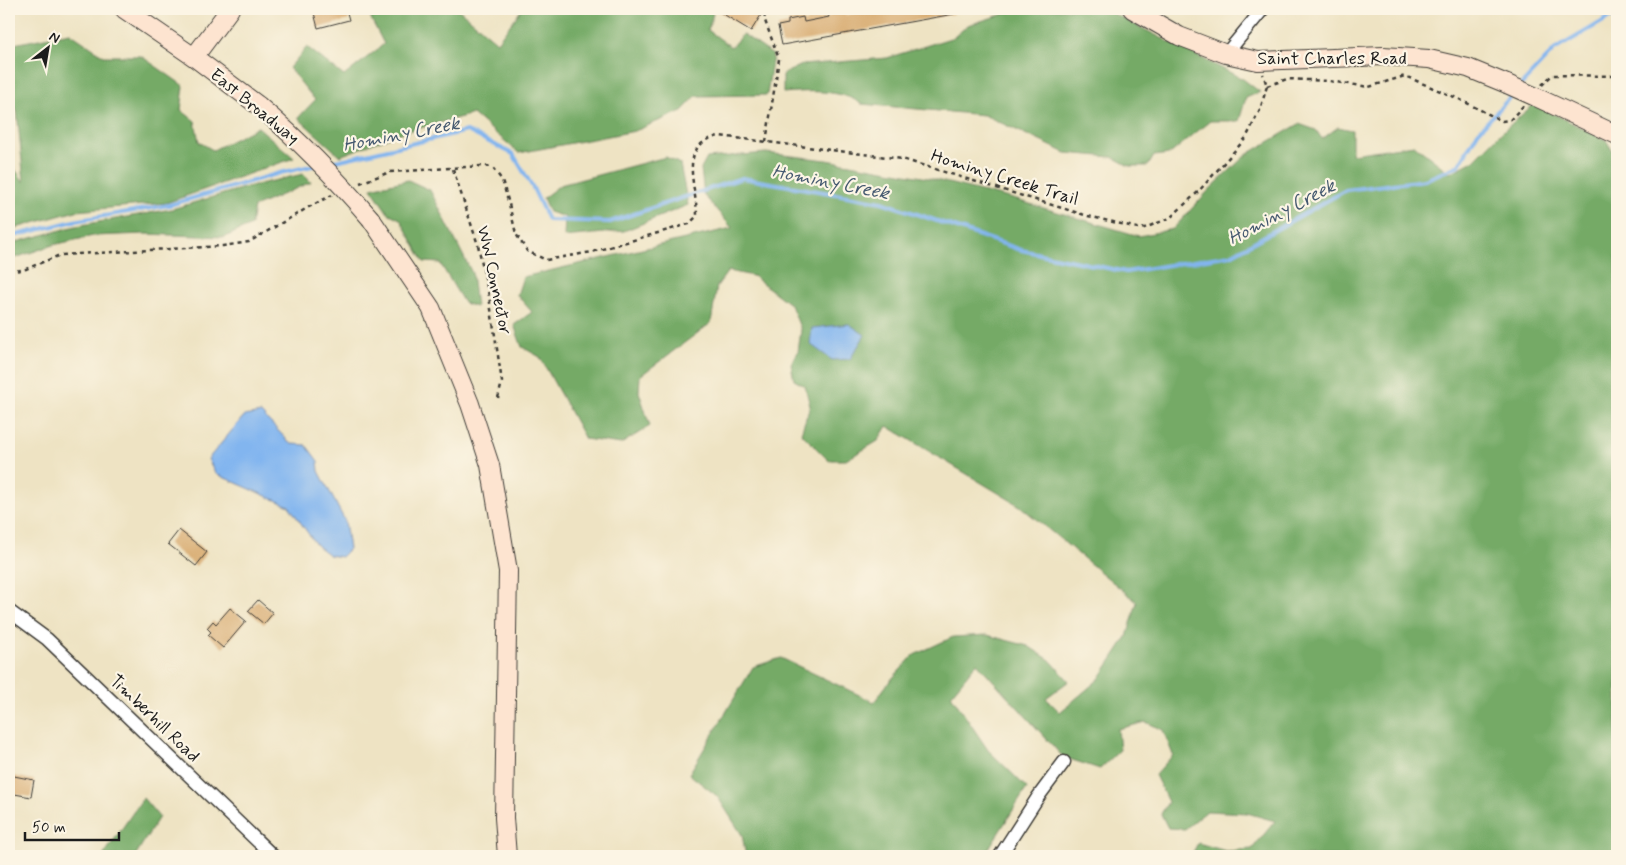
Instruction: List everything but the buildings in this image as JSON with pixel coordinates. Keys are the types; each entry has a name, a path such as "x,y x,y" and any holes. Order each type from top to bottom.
{"main road":[{"name":"East Broadway","path":"124,9 194,57 258,106 299,141 339,181 371,219 431,308 470,404 490,465 508,571 504,818 507,856"},
{"path":"194,57 230,9"},
{"name":"Saint Charles Road","path":"1132,9 1179,36 1226,54 1258,61 1382,56 1428,59 1468,68 1617,135"}],"street":[{"path":"1226,54 1263,9"},
{"name":"Timberhill Road","path":"9,611 47,639 274,856"},
{"path":"1000,856 1038,797 1064,762"}],"path":[{"path":"766,142 780,59 764,18 768,9"},
{"path":"1258,61 1267,86 1287,79 1329,81 1370,87 1405,76 1481,109 1502,121"},
{"name":"Hominy Creek Trail","path":"697,203 691,161 696,148 709,138 719,136 902,159 1088,216 1142,229 1170,218 1198,192 1246,138 1260,110 1267,86"},
{"name":"WW Connector","path":"453,168 478,245 489,296 502,382 498,398"}],"green space":[{"path":"366,9 458,9 497,42 522,9 709,9 713,14 708,30 731,47 743,34 773,55 767,95 696,96 682,111 635,131 519,153 473,114 397,134 340,156 298,118 315,100 289,68 307,47 344,76 384,44"},
{"path":"1020,9 1104,9 1243,79 1260,92 1246,98 1239,121 1210,121 1170,154 1154,156 1148,166 1129,166 1112,157 1066,153 984,115 861,104 853,99 834,93 783,93 783,74 802,65 887,58 954,37 968,25"},
{"path":"70,33 104,56 141,56 184,86 181,110 195,121 199,142 213,150 258,127 294,158 166,203 76,211 9,230 9,161 24,182 17,111 9,94 9,45"},
{"path":"1534,104 1606,140 1617,158 1617,856 1202,856 1193,852 1198,843 1226,851 1252,849 1275,821 1247,813 1207,811 1185,829 1168,828 1161,814 1168,802 1155,775 1173,755 1163,730 1146,722 1118,729 1120,750 1100,769 1063,757 977,663 951,695 988,750 1027,788 984,856 746,856 742,835 717,796 689,774 753,667 781,658 874,702 889,682 914,655 953,637 987,635 1028,646 1050,660 1069,681 1046,698 1060,712 1099,679 1127,637 1137,602 1020,506 887,426 878,441 846,460 828,460 801,433 810,406 805,386 794,380 791,364 798,352 801,330 791,305 753,276 728,271 717,286 711,323 640,376 639,392 650,426 621,444 585,439 540,357 522,347 514,325 532,312 517,295 523,277 732,228 704,195 701,169 707,158 766,153 827,160 928,178 1013,199 1139,236 1173,229 1210,189 1246,155 1299,124 1316,130 1322,139 1338,127 1352,130 1352,154 1414,145 1450,173 1473,161"},
{"path":"666,157 680,164 688,205 624,231 564,237 565,217 549,212 543,198 560,185"},
{"path":"303,174 311,182 254,207 251,225 225,237 145,234 93,236 53,245 9,260 9,244 76,226 172,209 247,187"},
{"path":"408,180 430,190 472,273 476,307 464,303 440,263 424,262 400,219 388,213 371,188"},
{"path":"143,798 159,817 135,856 103,856"}],"water":[{"path":"849,324 865,335 850,359 832,360 810,344 812,328"},
{"path":"261,413 291,444 306,445 318,461 319,471 345,521 349,549 341,557 329,555 317,546 289,506 216,474 208,459 244,416"}],"waterway":[{"name":"Hominy Creek","path":"1522,84 1554,50 1617,13"},
{"name":"Hominy Creek","path":"327,163 467,131 513,154 532,186 548,220 610,222 742,178 882,202 1021,250 1126,272 1231,255 1346,190 1425,180 1459,165 1478,132 1514,93"},
{"name":"Hominy Creek","path":"9,237 74,221 169,205 280,173 316,165"}]}
